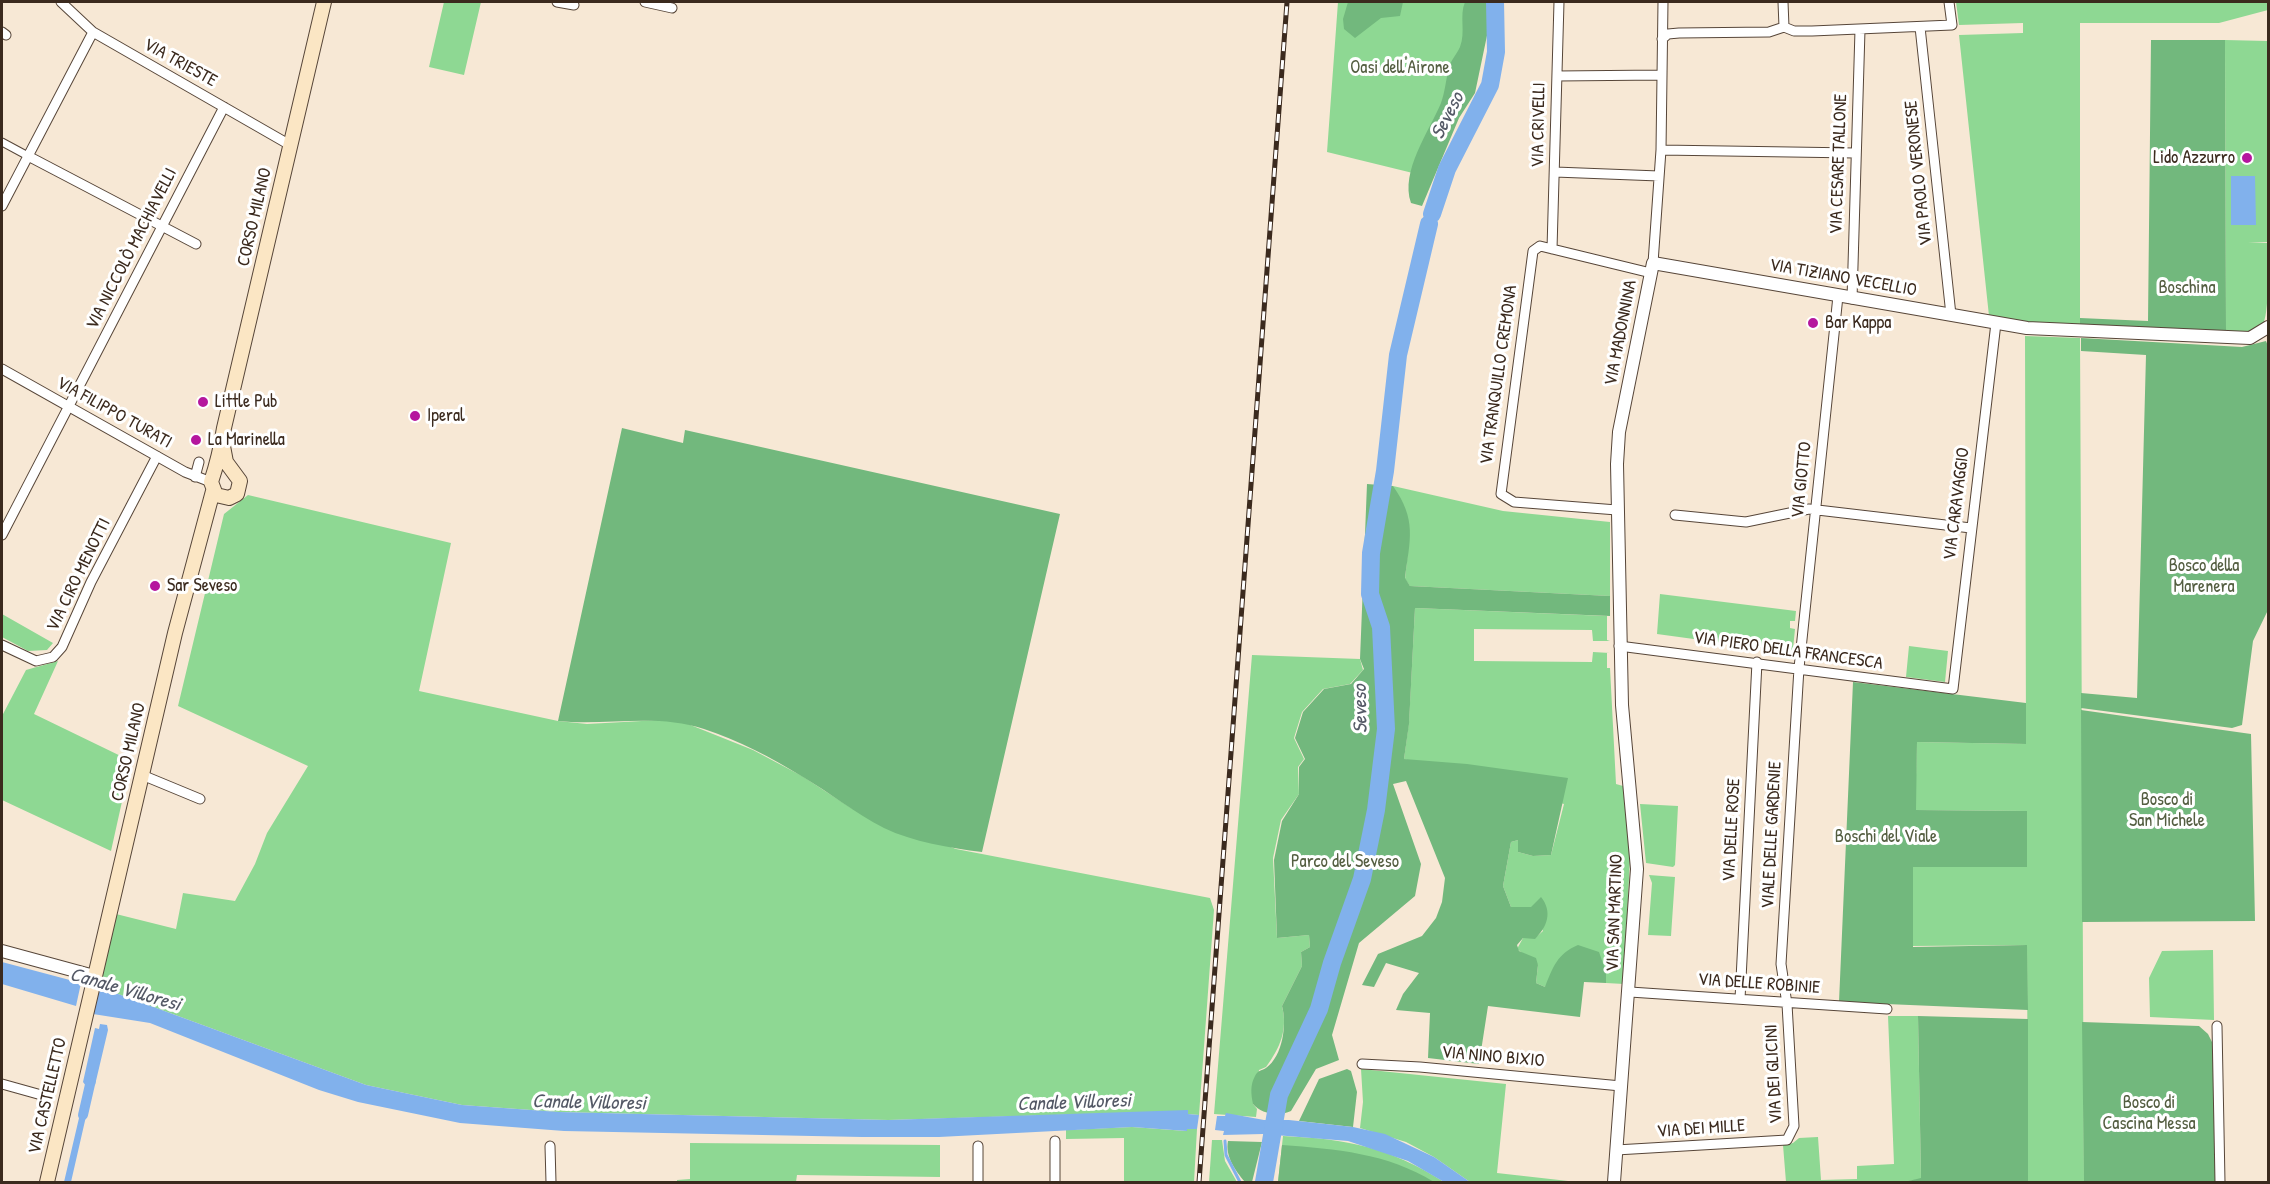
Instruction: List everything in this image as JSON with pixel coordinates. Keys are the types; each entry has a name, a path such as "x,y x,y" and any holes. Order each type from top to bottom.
{"main road":[{"name":"CORSO MILANO","path":"86,1014 202,527 216,486 222,441 324,2"},
{"path":"222,441 223,456 232,471 239,477 239,490 233,497 216,486 223,470 232,471"},
{"name":"VIA CASTELLETTO","path":"47,1182 86,1014"}],"street":[{"name":"VIA TRIESTE","path":"61,2 93,32 290,145"},
{"path":"557,2 574,5"},
{"path":"645,2 672,8"},
{"name":"VIA CRIVELLI","path":"1552,249 1559,2"},
{"name":"VIA MADONNINA","path":"1619,646 1617,510 1619,432 1652,268 1659,176 1661,75 1665,33 1663,2"},
{"path":"1783,2 1784,27"},
{"path":"1665,33 1769,32 1784,27 1794,31 1952,25 1949,2"},
{"name":"VIA PAOLO VERONESE","path":"1920,27 1951,315"},
{"name":"VIA CESARE TALLONE","path":"1852,298 1860,30"},
{"path":"2,206 93,32"},
{"path":"1557,76 1661,75"},
{"name":"VIA NICCOLÒ MACHIAVELLI","path":"2,535 224,106"},
{"path":"2,142 196,244"},
{"path":"1660,150 1855,153"},
{"path":"1555,172 1659,176"},
{"name":"VIA TRANQUILLO CREMONA","path":"1552,249 1536,247 1533,251 1500,488 1505,498 1514,502 1617,510"},
{"path":"1552,249 1652,268"},
{"name":"VIA TIZIANO VECELLIO","path":"1652,268 1852,298 2027,328 2250,338 2268,327"},
{"name":"VIA GIOTTO","path":"1799,668 1838,296"},
{"name":"VIA CARAVAGGIO","path":"1953,689 1996,323"},
{"name":"VIA FILIPPO TURATI","path":"2,369 195,477 216,486"},
{"name":"VIA CIRO MENOTTI","path":"2,645 36,661 52,657 62,647 157,456"},
{"path":"195,477 199,462"},
{"path":"1675,515 1755,522 1802,510 1815,510 1971,528"},
{"name":"VIA PIERO DELLA FRANCESCA","path":"1619,646 1953,689"},
{"name":"VIA SAN MARTINO","path":"1614,1182 1630,992 1636,850 1625,755 1619,646"},
{"name":"VIA DELLE ROSE","path":"1740,999 1757,662"},
{"name":"VIALE DELLE GARDENIE","path":"1787,1004 1781,964 1799,668"},
{"path":"142,775 200,799"},
{"path":"2,951 93,981"},
{"name":"VIA DELLE ROBINIE","path":"1630,992 1887,1009"},
{"name":"VIA DEI GLICINI","path":"1787,1004 1794,1126 1787,1140"},
{"path":"2217,1026 2220,1182"},
{"name":"VIA NINO BIXIO","path":"1362,1064 1420,1066 1621,1086"},
{"path":"2,1084 45,1095"},
{"name":"VIA DEI MILLE","path":"1616,1150 1787,1140"},
{"path":"1055,1141 1055,1182"},
{"path":"550,1146 551,1182"},
{"path":"978,1146 978,1182"}],"green space":[{"path":"444,2 481,2 464,75 429,67"},
{"name":"Oasi dell'Airone","path":"1338,2 1480,2 1425,176 1327,152"},
{"path":"1348,2 1403,2 1400,16 1381,18 1355,38 1344,29 1343,19"},
{"path":"1465,2 1488,2 1491,11 1475,93 1459,118 1422,206 1411,203 1409,178 1417,152 1441,103 1450,64 1462,41"},
{"path":"1956,2 2268,2 2268,10 2219,23 2080,23 2080,327 2025,324 1989,316 1959,35 2023,33 2023,23 1959,25"},
{"name":"Boschina","path":"2151,40 2225,40 2226,331 2080,327 2080,318 2148,321"},
{"name":"Lido Azzurro","path":"2225,40 2268,41 2268,242 2248,243 2268,243 2267,299 2265,320 2262,326 2245,332 2226,331"},
{"path":"2025,336 2080,338 2084,1182 2028,1182 2027,945 1913,946 1913,866 2026,811 1915,810 1917,742 2026,744"},
{"name":"Bosco della Marenera","path":"2081,338 2242,347 2266,341 2268,346 2268,610 2253,641 2242,725 2232,728 2081,708 2081,693 2137,698 2146,355 2081,351"},
{"path":"622,428 683,443 685,430 1060,514 982,852 919,841 895,833 863,816 779,763 717,733 686,724 668,722 558,721"},
{"name":"Parco del Seveso","path":"1367,484 1393,486 1406,509 1410,541 1405,578 1410,586 1610,596 1610,616 1415,608 1409,724 1404,759 1467,764 1568,778 1551,855 1533,856 1518,852 1518,840 1511,842 1503,886 1511,907 1531,907 1541,897 1547,908 1547,919 1535,939 1523,938 1517,945 1519,951 1536,958 1538,965 1536,983 1545,987 1560,957 1578,945 1599,952 1606,972 1606,983 1584,982 1580,1017 1488,1006 1479,1064 1428,1058 1430,1013 1396,1010 1403,994 1419,973 1386,963 1374,987 1362,985 1378,954 1422,936 1436,918 1442,902 1445,878 1406,781 1393,784 1421,864 1415,896 1359,943 1332,1035 1339,1060 1316,1069 1291,1111 1270,1114 1253,1104 1252,1083 1257,1073 1272,1063 1280,1048 1284,1030 1282,1006 1302,966 1301,952 1310,947 1309,935 1277,938 1274,860 1282,821 1299,794 1299,767 1305,759 1295,738 1303,712 1324,689 1351,684 1364,669 1360,659"},
{"path":"1393,486 1503,511 1610,522 1610,596 1410,586 1405,579 1408,551"},
{"path":"248,495 451,543 419,691 558,721 587,724 660,720 683,722 753,750 802,776 851,808 956,849 1210,898 1214,910 1199,1115 1188,1114 1188,1111 888,1120 559,1112 462,1105 366,1085 99,987 116,914 176,929 183,893 235,901 255,864 267,833 308,766 178,706 224,514"},
{"path":"1660,594 1796,611 1795,621 1790,621 1790,628 1795,629 1793,649 1789,652 1657,634"},
{"path":"1415,608 1607,616 1607,640 1610,641 1593,641 1592,630 1474,629 1474,661 1592,662 1593,652 1610,653 1607,653 1607,668 1610,668 1616,784 1623,786 1630,857 1624,984 1606,983 1606,972 1545,987 1536,983 1538,965 1517,949 1523,938 1535,938 1543,931 1532,907 1511,907 1503,886 1511,842 1518,840 1518,852 1533,856 1551,855 1564,804 1404,759 1409,722"},
{"path":"2,614 53,643 47,650 28,651 2,637"},
{"path":"1909,646 1948,651 1945,682 1906,677"},
{"path":"1252,655 1360,659 1363,670 1350,684 1323,689 1302,712 1294,738 1304,759 1298,767 1299,794 1281,820 1273,858 1277,938 1309,935 1310,947 1301,952 1302,966 1282,1006 1284,1023 1279,1046 1266,1067 1259,1070 1253,1104 1257,1109 1256,1117 1214,1114"},
{"path":"58,661 34,714 131,761 111,851 2,800 2,716 26,670"},
{"name":"Boschi del Viale","path":"1853,682 2026,703 2026,744 1917,742 1916,810 2027,811 2027,867 1913,867 1913,947 2027,945 2028,1010 1839,1002"},
{"name":"Bosco di San Michele","path":"2081,710 2251,734 2255,921 2082,922"},
{"path":"1640,804 1678,806 1675,865 1673,867 1646,863"},
{"path":"1649,875 1675,877 1671,936 1648,935 1652,883"},
{"path":"2213,950 2214,1020 2150,1017 2149,978 2162,951"},
{"path":"1888,1016 1918,1016 1921,1179 1904,1182 1786,1182 1783,1145 1793,1143 1799,1138 1818,1137 1821,1180 1857,1179 1857,1166 1894,1164"},
{"path":"1918,1016 2028,1019 2028,1182 1904,1182 1921,1178"},
{"name":"Bosco di Cascina Messa","path":"2082,1022 2199,1026 2208,1034 2213,1044 2217,1182 2084,1182"},
{"path":"1347,1069 1351,1071 1357,1092 1353,1127 1299,1121 1319,1079"},
{"path":"1361,1069 1506,1084 1497,1173 1577,1182 1470,1182 1434,1157 1406,1142 1360,1128 1363,1102"},
{"path":"1132,1127 1186,1131 1197,1129 1194,1182 1124,1182 1124,1138 1066,1139 1066,1130"},
{"path":"1283,1136 1328,1140 1367,1147 1405,1160 1444,1182 1278,1182"},
{"path":"1212,1140 1222,1140 1225,1161 1237,1182 1209,1182"},
{"path":"1228,1141 1262,1142 1252,1182 1245,1182 1234,1168 1229,1157"},
{"path":"690,1143 940,1145 940,1177 797,1175 796,1182 677,1182 677,1180 690,1179"},
{"path":"1282,1145 1361,1154 1398,1165 1434,1182 1278,1182"}],"water":[{"path":"2231,176 2255,176 2256,225 2231,225"},
{"name":"Canale Villoresi","path":"2,962 81,983 76,1006 2,984"},
{"name":"Canale Villoresi","path":"99,987 366,1085 462,1105 559,1112 888,1120 1188,1110 1188,1114 1199,1115 1197,1129 1187,1129 1187,1131 1132,1127 939,1137 564,1131 460,1123 358,1102 319,1090 150,1023 93,1014"},
{"path":"100,1024 107,1025 108,1030 95,1085 91,1087 89,1094 85,1092 86,1086 83,1082 95,1028 99,1029"},
{"path":"83,1101 87,1101 87,1112 71,1182 64,1182"},
{"path":"1226,1113 1264,1120 1289,1120 1353,1127 1385,1134 1434,1157 1470,1182 1444,1182 1408,1161 1348,1141 1263,1134 1223,1135 1224,1131 1215,1130 1217,1116 1225,1116"}],"waterway":[{"name":"Seveso","path":"1432,214 1447,169 1490,85 1496,52 1495,2"},
{"name":"Seveso","path":"1264,1182 1279,1095 1319,1009 1332,963 1362,879 1376,810 1386,729 1381,627 1370,594 1371,553 1385,471 1398,355 1429,224"},
{"path":"83,1115 91,1080"},
{"path":"1225,1141 1226,1155 1240,1182"}],"railway":[{"path":"1199,1182 1287,2"}],"place":[{"name":"Lido Azzurro","path":"2247,158"},
{"name":"Bar Kappa","path":"1813,323"},
{"name":"Little Pub","path":"203,402"},
{"name":"Iperal","path":"415,416"},
{"name":"La Marinella","path":"196,440"},
{"name":"Sar Seveso","path":"155,586"}]}
